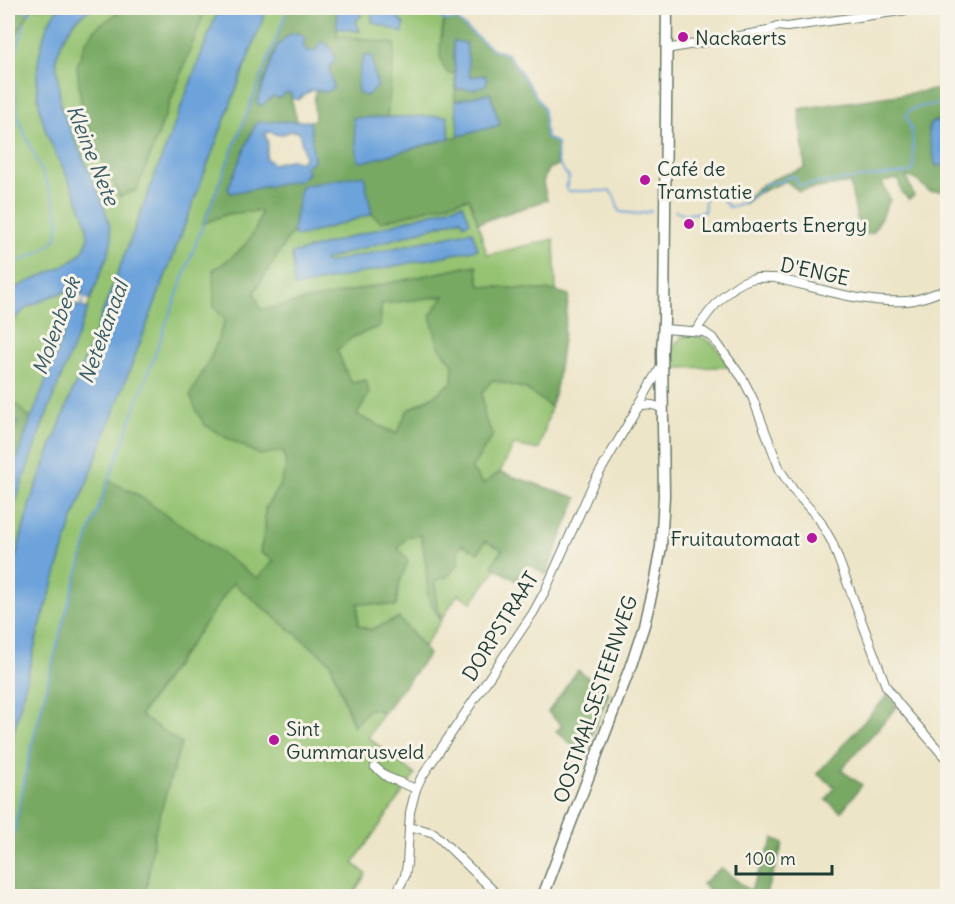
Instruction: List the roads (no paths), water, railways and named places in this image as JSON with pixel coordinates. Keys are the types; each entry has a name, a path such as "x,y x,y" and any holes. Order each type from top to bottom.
{"main road":[{"name":"OOSTMALSESTEENWEG","path":"543,897 631,664 644,625 661,547 664,496 662,364 667,8"}],"street":[{"path":"666,49 768,31 777,26 787,27 922,8"},
{"name":"D'ENGE","path":"696,331 720,300 750,279 775,278 860,298 884,301 909,301 948,289"},
{"path":"664,329 704,332 714,339 743,379 780,470 794,491 819,519 832,542 886,686 948,761"},
{"name":"DORPSTRAAT","path":"395,897 405,876 410,812 416,789 426,768 537,606 592,484 662,364"},
{"path":"639,404 663,404"},
{"path":"375,767 387,777 416,789"},
{"path":"409,828 434,833 499,897"}],"water":[{"path":"59,8 91,8 75,21 63,39 56,58 61,109 100,196 112,238 90,300 81,295 83,290 78,288 49,297 26,308 8,326 8,293 74,260 87,242 88,232 85,220 74,190 49,139 39,104 37,80 39,56 46,29"},
{"name":"Netekanaal","path":"219,8 267,8 72,522 38,633 8,755 8,586 31,500"},
{"path":"337,8 361,8 361,15 356,22 360,31 337,28"},
{"path":"372,8 388,8 404,24 403,33 372,22"},
{"path":"299,33 305,38 303,45 307,52 316,50 321,41 330,48 335,59 329,69 334,88 326,92 311,91 298,100 292,98 290,93 279,98 273,96 261,106 257,102 277,46 290,34"},
{"path":"453,41 466,43 470,77 485,75 486,85 475,89 457,89"},
{"path":"368,55 372,56 378,87 366,96 358,93 357,84 362,62"},
{"path":"490,93 500,125 459,136 455,101"},
{"path":"447,116 450,138 363,162 358,161 353,118"},
{"path":"310,121 314,160 305,167 308,173 301,180 231,193 228,188 258,122","holes":["292,131 299,132 305,157 301,162 293,159 273,164 266,158 268,144 265,133 279,135"]},
{"path":"934,121 943,122 947,128 947,165 936,166 929,137 929,125"},
{"path":"364,175 372,214 298,237 294,234 301,186"},
{"path":"463,204 470,222 464,224 461,219 324,260 326,263 472,231 478,249 294,287 292,254"},
{"path":"75,305 88,309 42,426 8,524 8,486"},
{"path":"8,412 17,422 8,445"}],"waterway":[{"path":"20,8 31,13"},
{"path":"8,861 31,748 64,618 90,531 193,251 288,8"},
{"path":"425,8 444,20 457,20 492,49 507,54 518,68 543,107 547,138 557,143 559,164 569,177 566,188 568,191 610,191 620,212 639,214 651,211"},
{"path":"8,266 49,246 57,235 59,224 45,178 19,119 14,69 25,23"},
{"path":"675,211 688,214 704,212 706,194 710,189 729,207 750,199 766,183 780,182 791,176 797,178 796,184 804,185 911,172 914,168 913,143 907,113 917,108 948,102"},
{"name":"Molenbeek","path":"80,309 86,294"}],"place":[{"name":"Nackaerts","path":"683,37"},
{"name":"Café de Tramstatie","path":"645,180"},
{"name":"Lambaerts Energy","path":"689,224"},
{"name":"Fruitautomaat","path":"812,538"},
{"name":"Sint Gummarusveld","path":"274,740"}],"water label":[{"name":"Kleine Nete","path":"93,155"}]}
